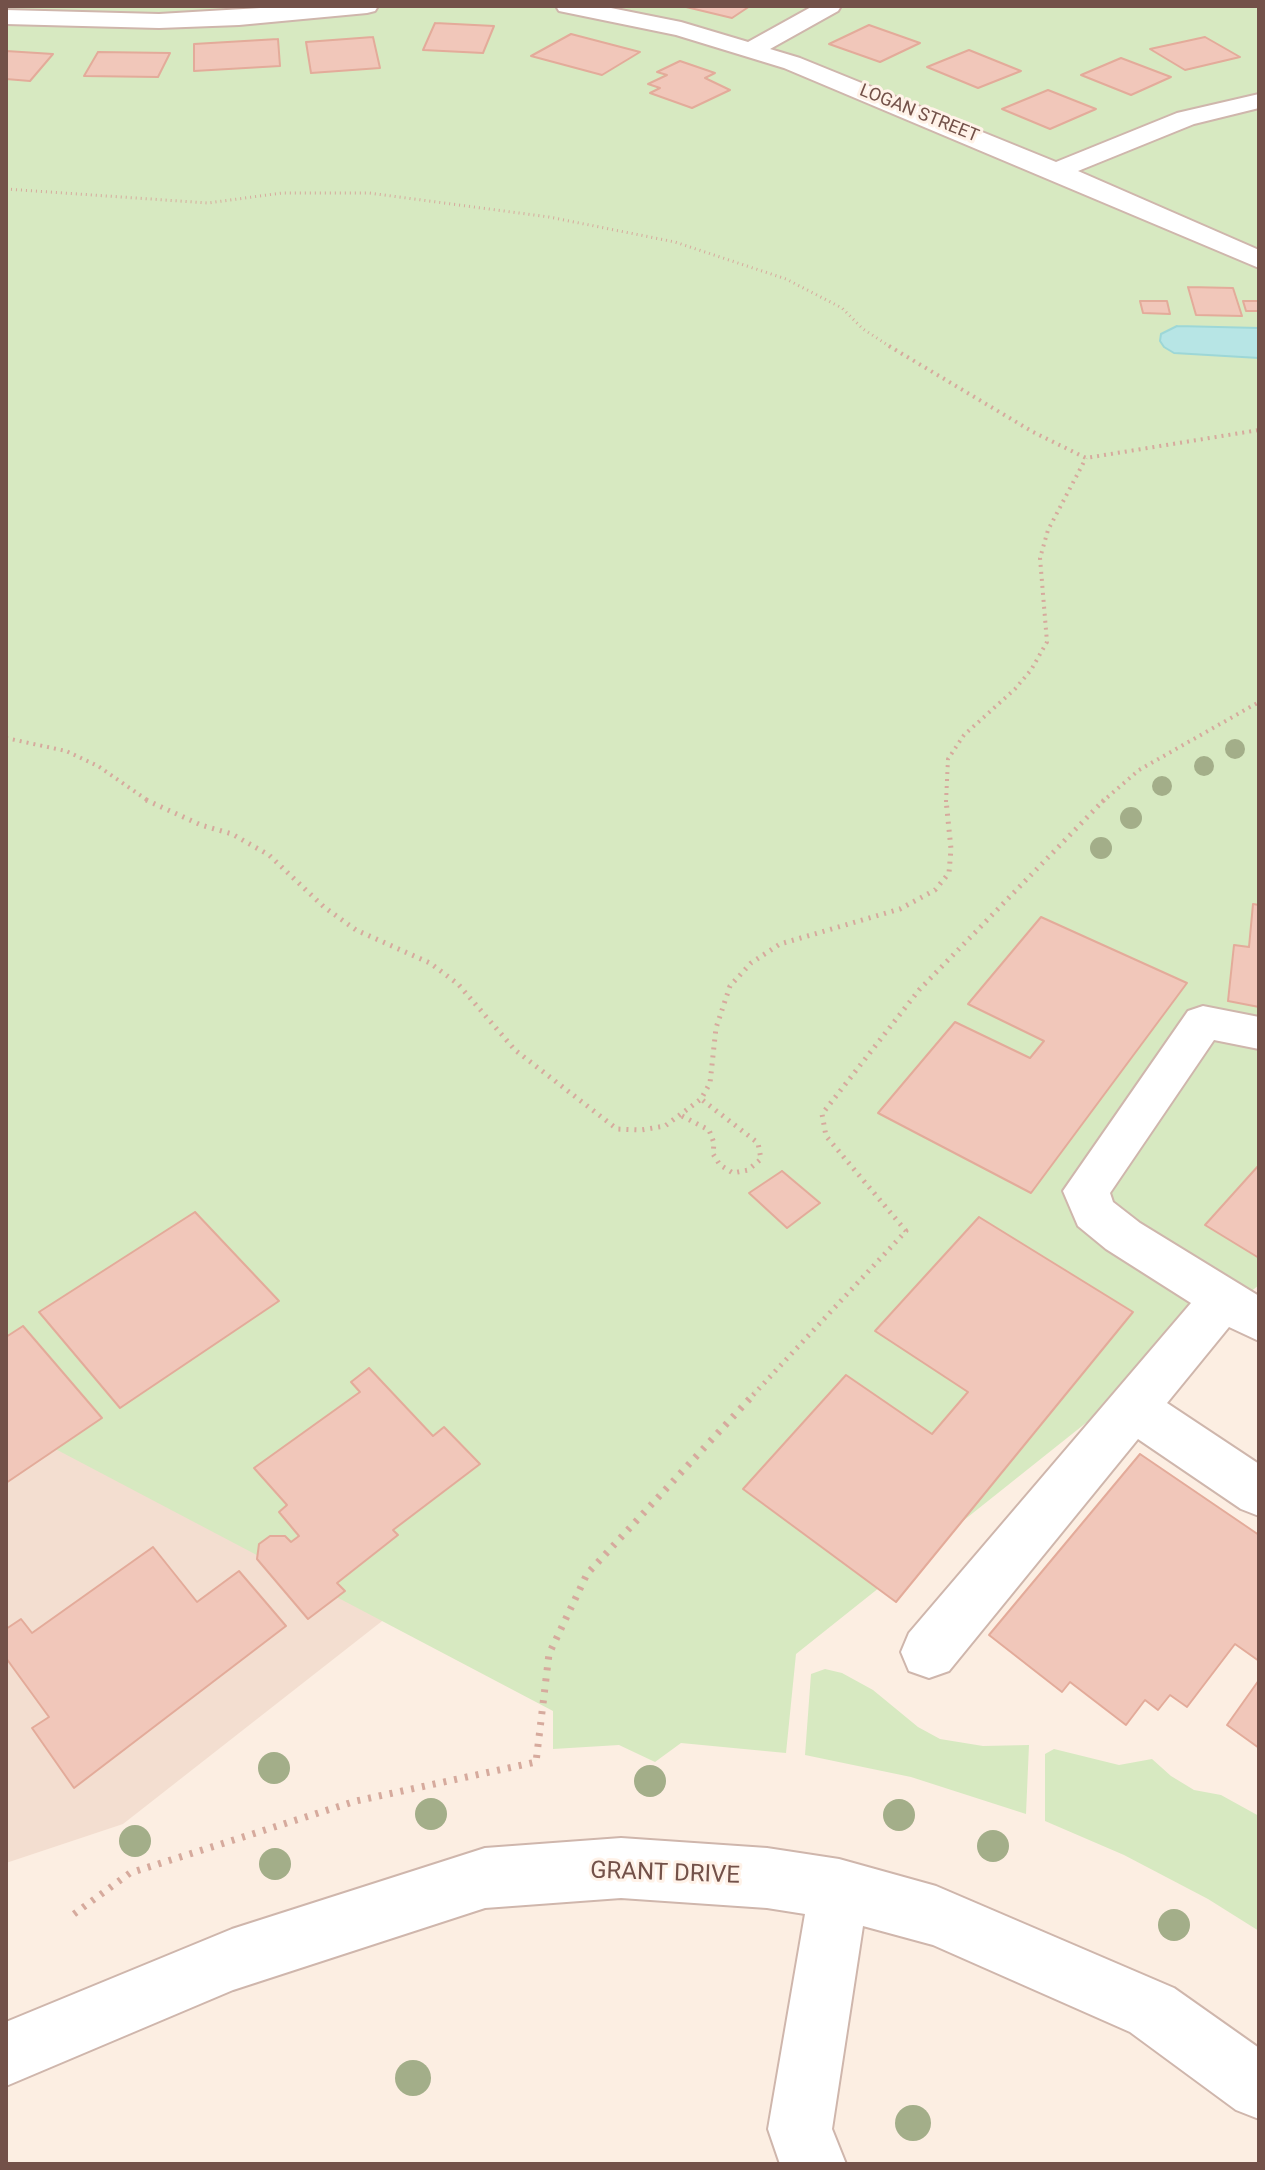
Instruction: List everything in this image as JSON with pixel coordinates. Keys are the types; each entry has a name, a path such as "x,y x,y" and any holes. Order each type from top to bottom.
{"street":[{"path":"6,17 159,21 239,18 367,6"},
{"name":"LOGAN STREET","path":"567,6 681,29 752,49 1056,171 1259,260"},
{"path":"752,49 830,6"},
{"path":"1056,171 1186,118 1259,101"},
{"path":"929,1652 1134,1408 1242,1310 1123,1236 1094,1213 1086,1191 1203,1022 1259,1033"},
{"path":"1134,1408 1259,1493"},
{"name":"GRANT DRIVE","path":"6,2054 232,1960 485,1878 621,1868 767,1878 839,1889 936,1916 1152,2010 1259,2087"},
{"path":"813,2164 800,2129 839,1889"}],"path":[{"path":"6,189 40,194 208,203 282,193 369,193 549,217 675,242 786,279 842,308 863,329 901,354 1033,432 1086,458 1259,430"},
{"path":"6,738 66,751 98,766 143,799 201,825 232,834 269,855 324,907 356,930 430,963 458,984 515,1050 617,1129 641,1130 665,1126 701,1099 710,1083 716,1028 730,986 751,963 780,944 900,909 935,890 949,873 951,849 945,789 948,759 964,735 1015,689 1047,642 1040,558 1048,530 1086,458"},
{"path":"74,1914 130,1873 144,1868 356,1801 536,1762 549,1654 587,1574 906,1231 826,1136 822,1114 919,990 1106,798 1150,763 1259,702"},
{"path":"682,1116 709,1130 714,1143 713,1154 720,1165 733,1173 748,1170 761,1159 758,1143 701,1099"}],"shaded area":[{"path":"6,1182 543,1495 123,1824 6,1863"}],"green space":[{"path":"6,6 1259,6 1259,1285 796,1654 786,1753 681,1743 655,1762 619,1745 553,1749 553,1711 6,1423"},
{"path":"825,1669 842,1673 873,1690 918,1727 940,1739 983,1746 1029,1745 1026,1814 911,1777 805,1755 811,1674"},
{"path":"1054,1749 1119,1765 1152,1759 1194,1790 1221,1795 1259,1816 1259,1931 1208,1899 1124,1855 1045,1821 1045,1754"}],"water":[{"path":"1177,326 1259,328 1259,358 1174,353 1160,341 1161,334"}],"building":[{"path":"682,6 750,6 732,18"},
{"path":"435,23 494,26 483,53 423,50"},
{"path":"869,25 920,43 880,62 829,44"},
{"path":"571,34 640,52 602,75 531,56"},
{"path":"373,37 380,68 311,73 306,42"},
{"path":"1205,37 1240,57 1185,70 1150,49"},
{"path":"278,39 280,66 194,71 194,44"},
{"path":"969,50 1021,71 978,88 927,67"},
{"path":"6,51 53,54 30,81 6,79"},
{"path":"98,52 170,53 158,77 84,76"},
{"path":"1121,58 1171,77 1131,95 1081,75"},
{"path":"680,61 715,73 705,78 730,90 692,108 650,93 660,88 648,84 667,75 657,72"},
{"path":"1048,90 1096,109 1050,129 1002,109"},
{"path":"1188,287 1233,288 1242,316 1196,315"},
{"path":"1140,301 1167,301 1170,314 1143,313"},
{"path":"1243,301 1259,301 1259,311 1246,311"},
{"path":"1253,904 1259,905 1259,1007 1228,1001 1234,945 1249,947"},
{"path":"1041,917 1187,983 1031,1193 878,1113 955,1022 1030,1058 1044,1041 968,1004"},
{"path":"1259,1165 1259,1258 1205,1225"},
{"path":"782,1171 820,1203 787,1228 749,1193"},
{"path":"195,1212 279,1301 120,1408 39,1312"},
{"path":"979,1217 1133,1312 896,1602 743,1489 846,1375 932,1434 968,1392 875,1331"},
{"path":"23,1326 102,1418 6,1483 6,1337"},
{"path":"369,1368 433,1436 444,1427 480,1464 393,1530 398,1535 337,1583 345,1591 308,1619 257,1559 259,1544 270,1536 285,1536 291,1542 299,1536 279,1512 287,1505 254,1468 360,1392 351,1382"},
{"path":"1140,1454 1259,1535 1259,1661 1235,1644 1187,1707 1170,1695 1158,1710 1145,1700 1126,1725 1070,1682 1062,1692 989,1635"},
{"path":"153,1547 197,1602 239,1571 286,1626 74,1788 32,1728 49,1717 6,1658 6,1629 21,1619 32,1633"},
{"path":"1259,1680 1259,1748 1227,1725"}]}
